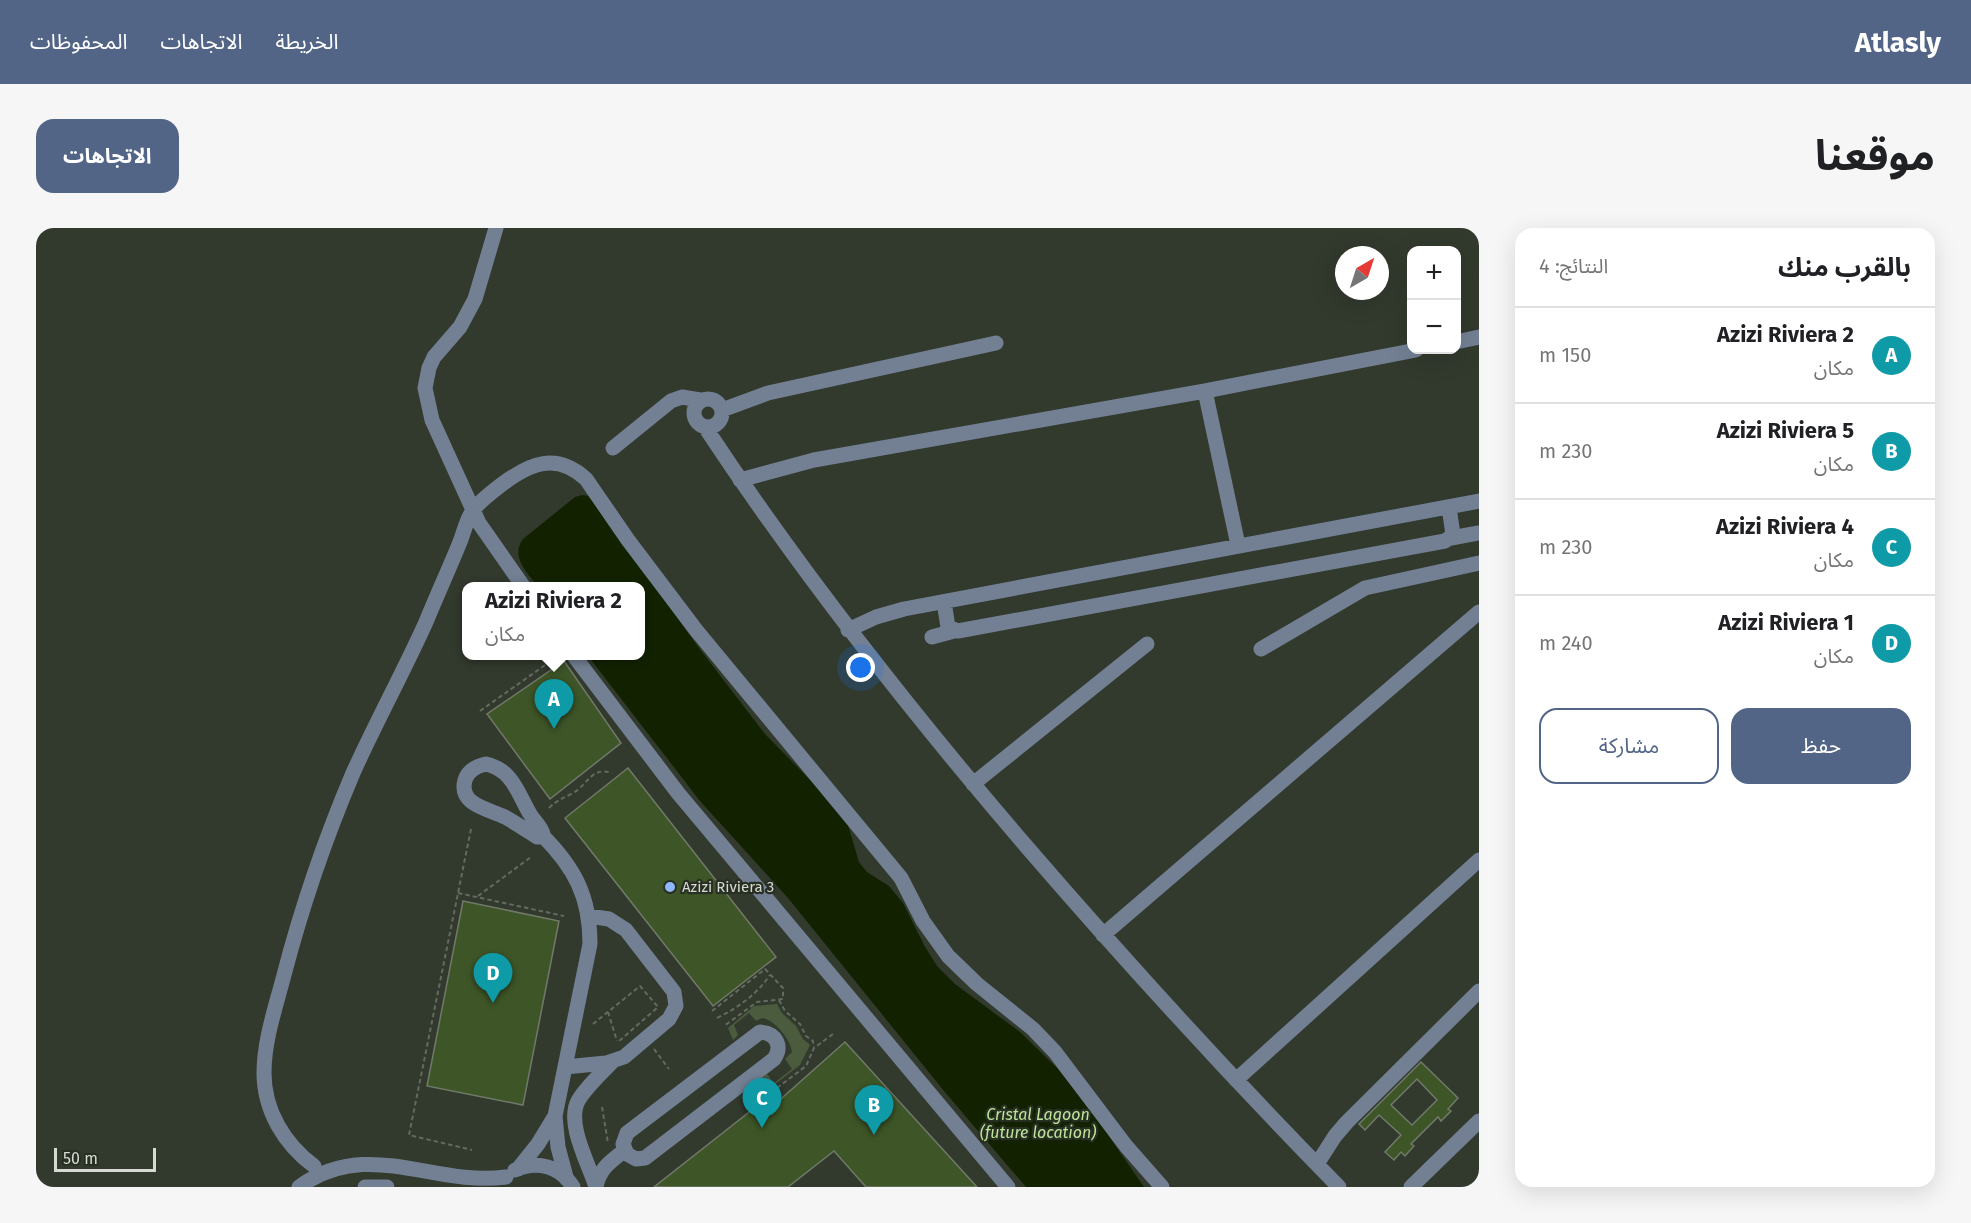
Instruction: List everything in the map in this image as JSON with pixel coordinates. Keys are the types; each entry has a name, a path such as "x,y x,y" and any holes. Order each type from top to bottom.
{"street":[{"path":"496,228 474,299 460,327 434,357 425,388 432,420 473,510 485,534 520,582"},
{"path":"1461,341 1479,337"},
{"path":"722,410 768,393 996,343"},
{"path":"740,480 814,460 1205,391 1407,352"},
{"path":"1205,391 1238,545"},
{"path":"613,448 671,401 682,397 700,400 711,398 716,401 722,410 722,416 716,425 705,427"},
{"path":"700,400 693,410 695,421 705,427 771,525 848,630 973,784 1103,935 1236,1080 1340,1187"},
{"path":"314,1166 286,1139 272,1114 264,1072 267,1046 278,1000 304,908 335,818 372,731 426,622 473,510 512,477 537,464 563,465 586,479 628,540 696,630 894,870 923,921 948,956 977,984 1033,1029 1055,1052 1126,1146 1162,1187"},
{"path":"848,630 890,612 1479,501"},
{"path":"1449,507 1453,531 1451,538"},
{"path":"932,637 1479,533"},
{"path":"1261,649 1365,588 1479,564"},
{"path":"944,602 948,627 954,631"},
{"path":"1103,935 1479,612"},
{"path":"973,784 1147,644"},
{"path":"577,660 678,793 1008,1187"},
{"path":"542,835 537,837 509,819 470,801 464,790 464,783 470,772 486,764 505,773 515,784 530,814 543,830 542,835 560,853 576,876 586,902 590,944 588,958 555,1116 558,1147 569,1182"},
{"path":"1236,1080 1479,860"},
{"path":"588,916 609,919 626,930 671,988 676,1001 675,1011 669,1019 629,1053 612,1062 581,1097 576,1107 574,1124 596,1187"},
{"path":"1317,1164 1347,1122 1479,992"},
{"path":"596,1187 603,1168 630,1130 756,1034 760,1032 770,1034 777,1041 779,1050 774,1059 649,1155 636,1159 619,1148"},
{"path":"565,1067 612,1062"},
{"path":"507,1178 538,1144 555,1116"},
{"path":"1411,1187 1479,1121"},
{"path":"584,1153 599,1155 619,1148"},
{"path":"299,1187 335,1168 358,1165 382,1166 460,1181 483,1181 507,1178 534,1165 543,1165 559,1172 569,1182"},
{"path":"365,1187 387,1187"}],"path":[{"path":"480,711 552,660"},
{"path":"549,808 557,800 579,789 591,775 601,771 612,773"},
{"path":"471,829 409,1135 472,1150"},
{"path":"477,897 531,857"},
{"path":"458,893 564,916"},
{"path":"712,1011 765,969 784,991 783,999 757,1002 724,1026"},
{"path":"717,1018 755,994 770,975"},
{"path":"593,1024 640,986 658,1007 618,1042"},
{"path":"778,1000 785,1011 800,1024 806,1036 813,1041 814,1048"},
{"path":"608,1012 619,1047 626,1041"},
{"path":"777,1088 806,1066 814,1048 833,1034"},
{"path":"652,1046 669,1069"},
{"path":"602,1107 619,1148"}],"shaded area":[{"path":"777,1004 810,1045 800,1065 770,1088 762,1078 767,1074 774,1083 792,1069 785,1059 792,1052 785,1036 772,1022 762,1018 756,1021 749,1013 734,1025 738,1035 733,1040 728,1028 754,1006"}],"water":[{"name":"Cristal Lagoon (future location)","path":"588,496 593,501 699,648 765,734 847,822 859,862 867,872 889,886 903,903 937,966 955,984 1020,1032 1057,1068 1088,1106 1144,1187 1026,1187 944,1091 788,898 700,801 591,660 645,660 645,582 534,582 521,564 518,552 523,539 575,497"}],"building":[{"path":"564,661 621,743 550,799 487,714"},
{"name":"Azizi Riviera 3","path":"628,768 776,957 713,1006 565,818"},
{"path":"463,901 559,921 523,1105 427,1086"},
{"path":"845,1042 977,1187 866,1187 834,1151 788,1187 654,1187 767,1098 774,1105"},
{"path":"1421,1062 1458,1098 1448,1109 1451,1111 1441,1121 1438,1117 1411,1144 1414,1146 1405,1156 1401,1152 1394,1160 1385,1152 1401,1135 1379,1115 1365,1130 1359,1124","holes":["1417,1079 1437,1100 1412,1125 1391,1105"]}],"place":[{"name":"Azizi Riviera 2","path":"554,729"},
{"name":"Azizi Riviera 3","path":"670,887"},
{"name":"Azizi Riviera 1","path":"493,1003"},
{"name":"Azizi Riviera 4","path":"762,1128"},
{"name":"Azizi Riviera 5","path":"874,1135"}]}
